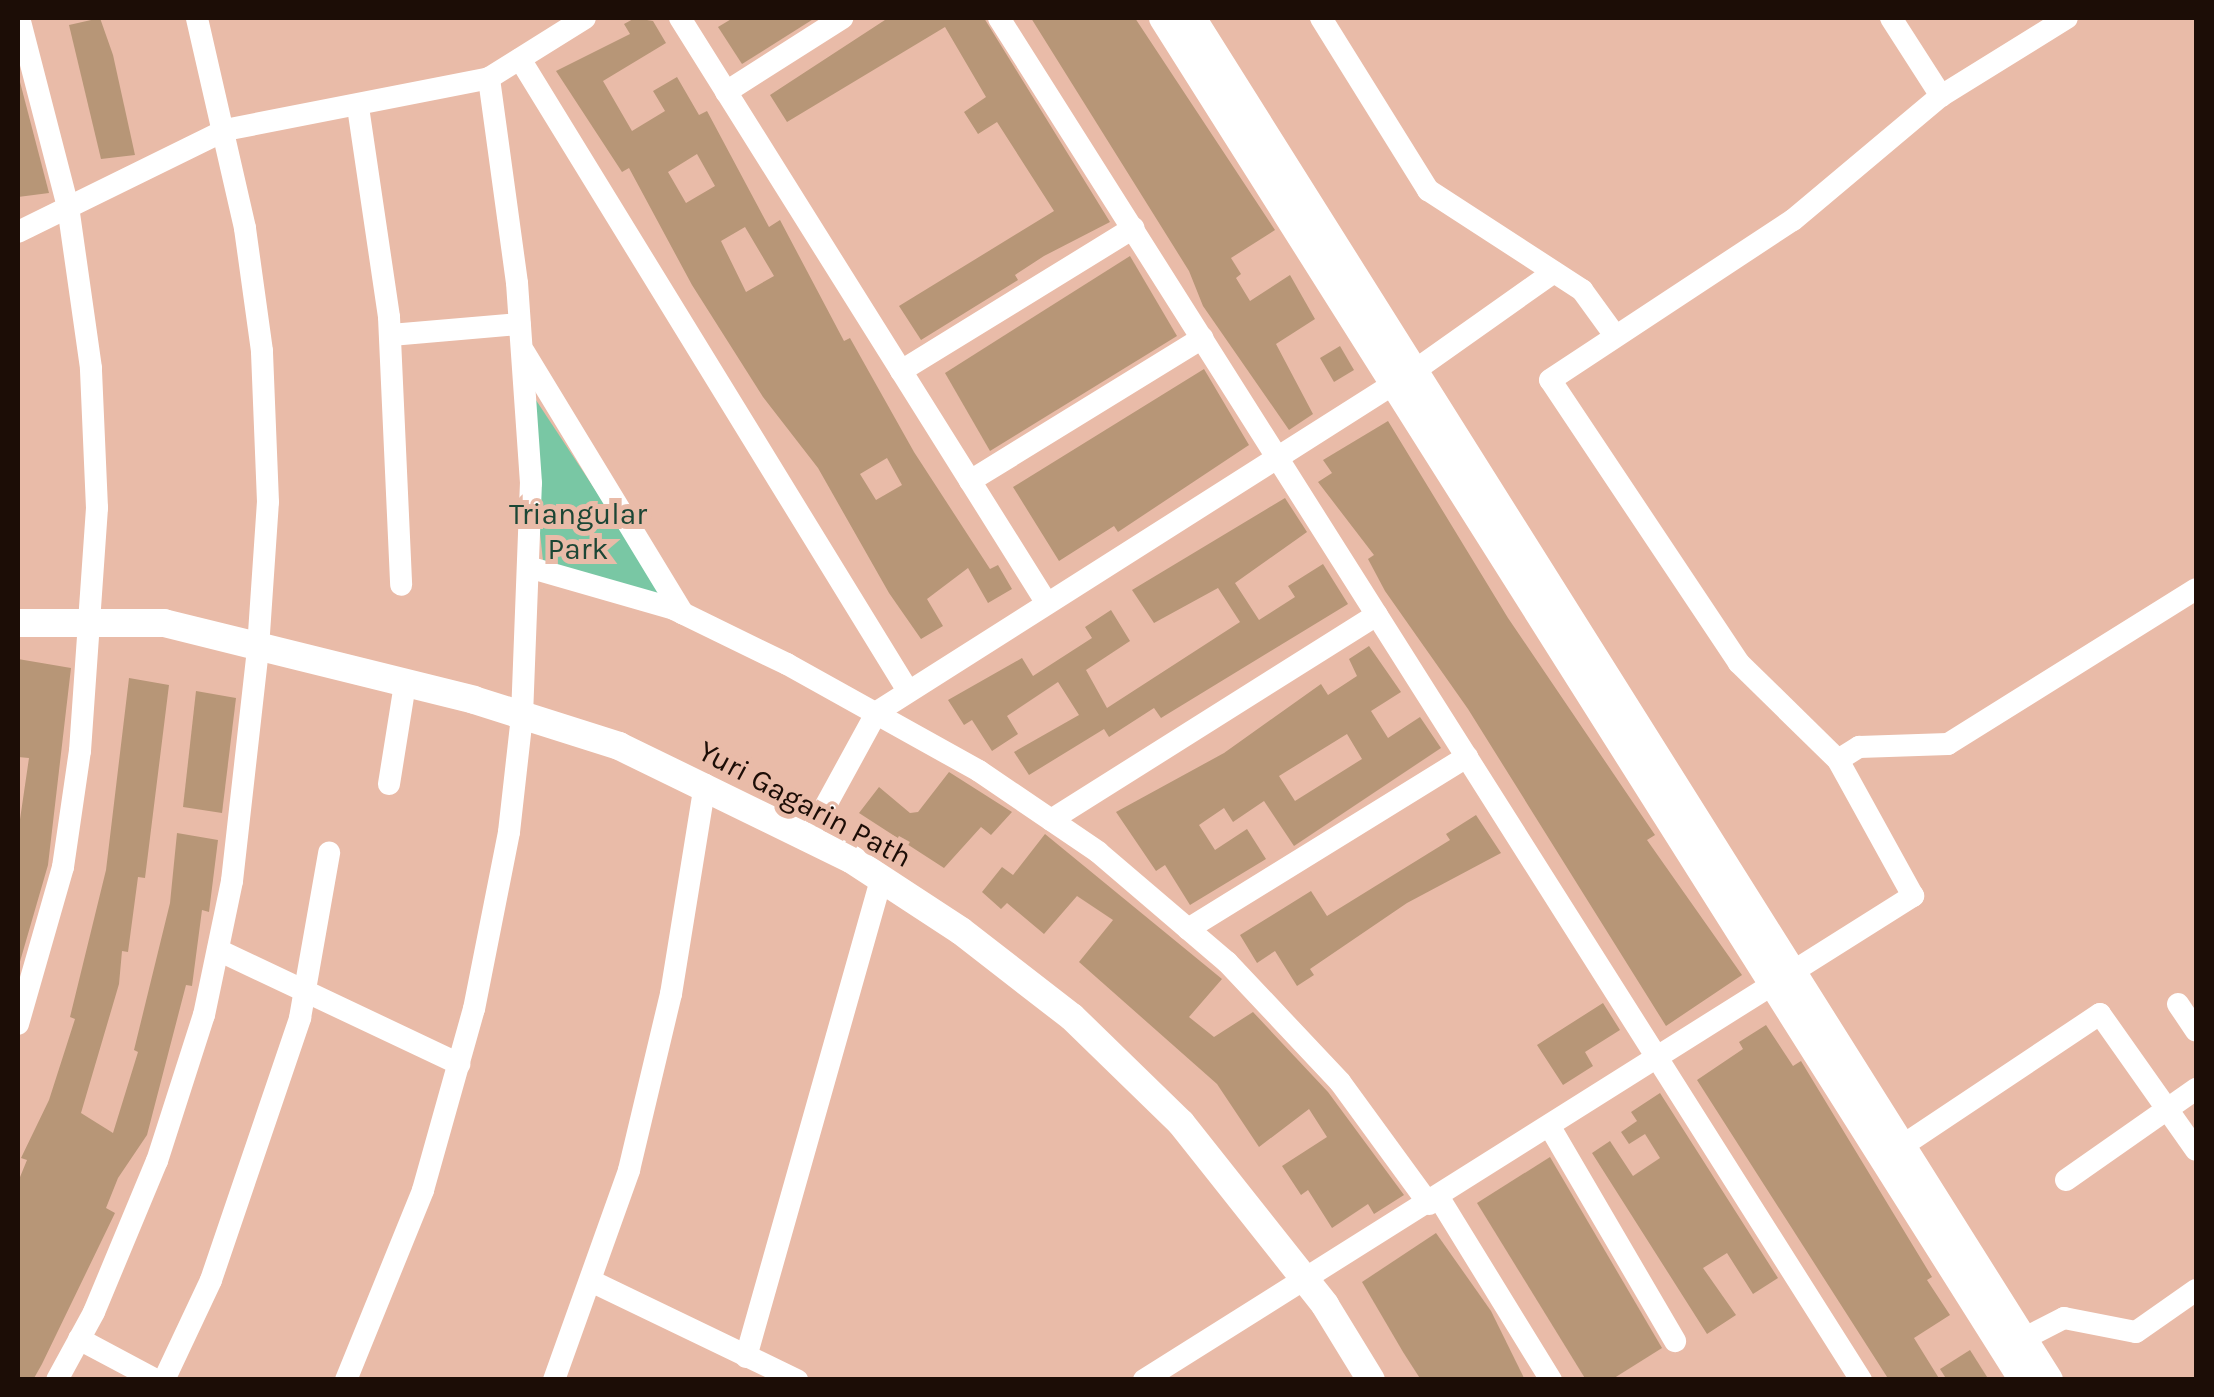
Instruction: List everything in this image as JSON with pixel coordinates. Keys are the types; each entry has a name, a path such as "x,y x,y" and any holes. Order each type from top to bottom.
{"street":[{"path":"18,1024 63,867 91,624 96,508 91,368 68,207 19,18"},
{"path":"57,1380 157,1162 218,950 232,881 258,648 268,502 262,351 226,130 197,18"},
{"path":"18,232 226,130 490,78 585,18"},
{"path":"680,18 1046,602"},
{"path":"726,92 842,18"},
{"path":"999,18 1861,1380"},
{"path":"1162,18 1404,377"},
{"path":"1192,18 1404,377 1784,981 2022,1380"},
{"path":"1321,18 1428,190 1582,290 1614,334"},
{"path":"1891,18 1941,96"},
{"path":"1144,1380 1784,981 1913,896 1838,760 1740,663 1550,380 1614,334 1793,220 1941,96 2066,18"},
{"path":"520,59 908,691"},
{"path":"346,1380 422,1190 459,1064 509,832 522,716 532,482 520,324 490,78"},
{"path":"358,106 391,334 400,585"},
{"path":"901,371 1132,228"},
{"path":"808,836 878,712 1404,377 1554,272"},
{"path":"391,334 520,324"},
{"path":"970,480 1202,338"},
{"path":"522,349 683,614"},
{"path":"528,567 683,614 878,712 1051,820 1188,929 1340,1082 1434,1201 1551,1380"},
{"path":"1838,760 1859,747 1948,744 2196,589"},
{"path":"1051,820 1377,615"},
{"name":"Yuri Gagarin Path","path":"18,623 164,622 405,684 619,746 706,784 808,836 881,878 1072,1017 1181,1123 1306,1280 1372,1380"},
{"path":"389,784 405,684"},
{"path":"1188,929 1467,757"},
{"path":"554,1380 629,1170 671,994 706,784"},
{"path":"164,1380 211,1280 304,991 330,854"},
{"path":"746,1357 881,878"},
{"path":"218,950 459,1064"},
{"path":"1784,981 1902,1146 2049,1380"},
{"path":"2178,1004 2196,1031"},
{"path":"1902,1146 2100,1014 2196,1150"},
{"path":"2066,1180 2196,1089"},
{"path":"1550,1127 1675,1341"},
{"path":"591,1281 797,1380"},
{"path":"2023,1338 2064,1318 2136,1332 2196,1290"},
{"path":"79,1339 156,1380"}],"green space":[{"name":"Triangular Park","path":"524,382 674,609 543,561"}],"building":[{"path":"100,18 113,55 135,155 101,159 69,25"},
{"path":"635,18 653,21 666,43 603,81 632,131 665,111 653,91 677,77 699,115 707,111 769,227 780,220 844,341 850,338 914,452 990,569 998,565 1012,589 988,603 968,568 927,599 943,626 921,639 889,593 818,468 763,397 692,285 629,168 622,172 556,71 630,34 624,24","holes":["697,154 715,186 686,203 668,172","745,227 774,276 746,292 721,241","887,458 902,485 876,500 860,474"]},
{"path":"733,18 815,18 742,64 718,27"},
{"path":"888,18 984,18 1110,222 1044,256 1015,275 1018,280 921,340 899,306 1054,211 997,122 978,134 964,112 986,97 945,27 787,122 770,95"},
{"path":"1031,18 1135,18 1275,230 1231,258 1241,274 1236,278 1250,301 1290,275 1315,319 1276,344 1313,414 1289,430 1203,306 1189,271"},
{"path":"18,83 49,193 18,197"},
{"path":"1130,256 1177,336 990,451 945,373"},
{"path":"1340,346 1354,370 1334,382 1320,358"},
{"path":"1204,369 1249,445 1118,532 1114,526 1059,561 1013,487"},
{"path":"1388,421 1508,618 1655,835 1647,840 1742,975 1666,1026 1468,709 1385,591 1368,559 1374,555 1318,482 1332,473 1323,460"},
{"path":"1285,498 1307,532 1235,583 1259,620 1295,597 1288,586 1323,564 1348,604 1161,718 1154,708 1109,737 1104,729 1029,775 1014,752 1079,715 1058,682 1007,716 1018,734 992,751 972,720 964,725 948,700 1022,658 1033,676 1092,638 1085,627 1111,610 1130,641 1086,670 1107,708 1240,622 1218,588 1154,623 1132,590"},
{"path":"1369,646 1401,692 1371,711 1388,738 1420,717 1441,748 1294,846 1264,801 1233,822 1224,808 1199,825 1215,850 1247,829 1266,859 1190,905 1165,865 1156,871 1116,812 1224,753 1321,684 1328,695 1357,676 1349,659","holes":["1347,734 1362,759 1295,801 1279,776"]},
{"path":"18,659 71,668 48,865 19,965 18,833 29,758 18,757"},
{"path":"129,678 169,685 145,878 138,877 128,952 122,951 119,984 81,1113 113,1133 138,1052 134,1050 170,903 177,833 218,840 209,912 202,910 192,986 186,985 147,1135 118,1178 106,1208 115,1213 42,1364 33,1380 18,1380 18,1182 27,1160 21,1158 49,1100 75,1019 70,1017 106,870"},
{"path":"196,691 236,698 222,813 183,807"},
{"path":"949,772 1012,812 991,835 981,827 944,868 859,813 879,787 910,813 918,812"},
{"path":"1476,815 1501,853 1407,903 1310,969 1314,975 1297,986 1275,951 1257,963 1240,935 1311,891 1327,916 1450,840 1446,834"},
{"path":"1045,834 1222,979 1189,1017 1214,1037 1253,1012 1328,1092 1404,1195 1374,1214 1368,1204 1332,1228 1308,1190 1301,1195 1282,1166 1327,1137 1309,1109 1259,1147 1217,1084 1079,962 1113,920 1077,896 1044,934 1007,903 1001,909 982,892 1002,867 1013,875"},
{"path":"1603,1003 1620,1030 1585,1052 1593,1066 1563,1085 1537,1045"},
{"path":"1766,1025 1793,1066 1801,1061 1932,1277 1927,1280 1950,1315 1914,1338 1940,1380 1889,1380 1697,1080 1743,1049 1739,1042"},
{"path":"1660,1093 1778,1278 1753,1294 1727,1253 1703,1268 1736,1315 1707,1334 1592,1153 1610,1141 1633,1176 1660,1158 1645,1134 1629,1144 1621,1132 1637,1121 1631,1112"},
{"path":"1550,1157 1662,1348 1611,1380 1586,1380 1477,1203"},
{"path":"1436,1233 1491,1311 1525,1380 1421,1380 1403,1352 1362,1282"},
{"path":"1970,1350 1989,1380 1947,1380 1940,1369"}]}
